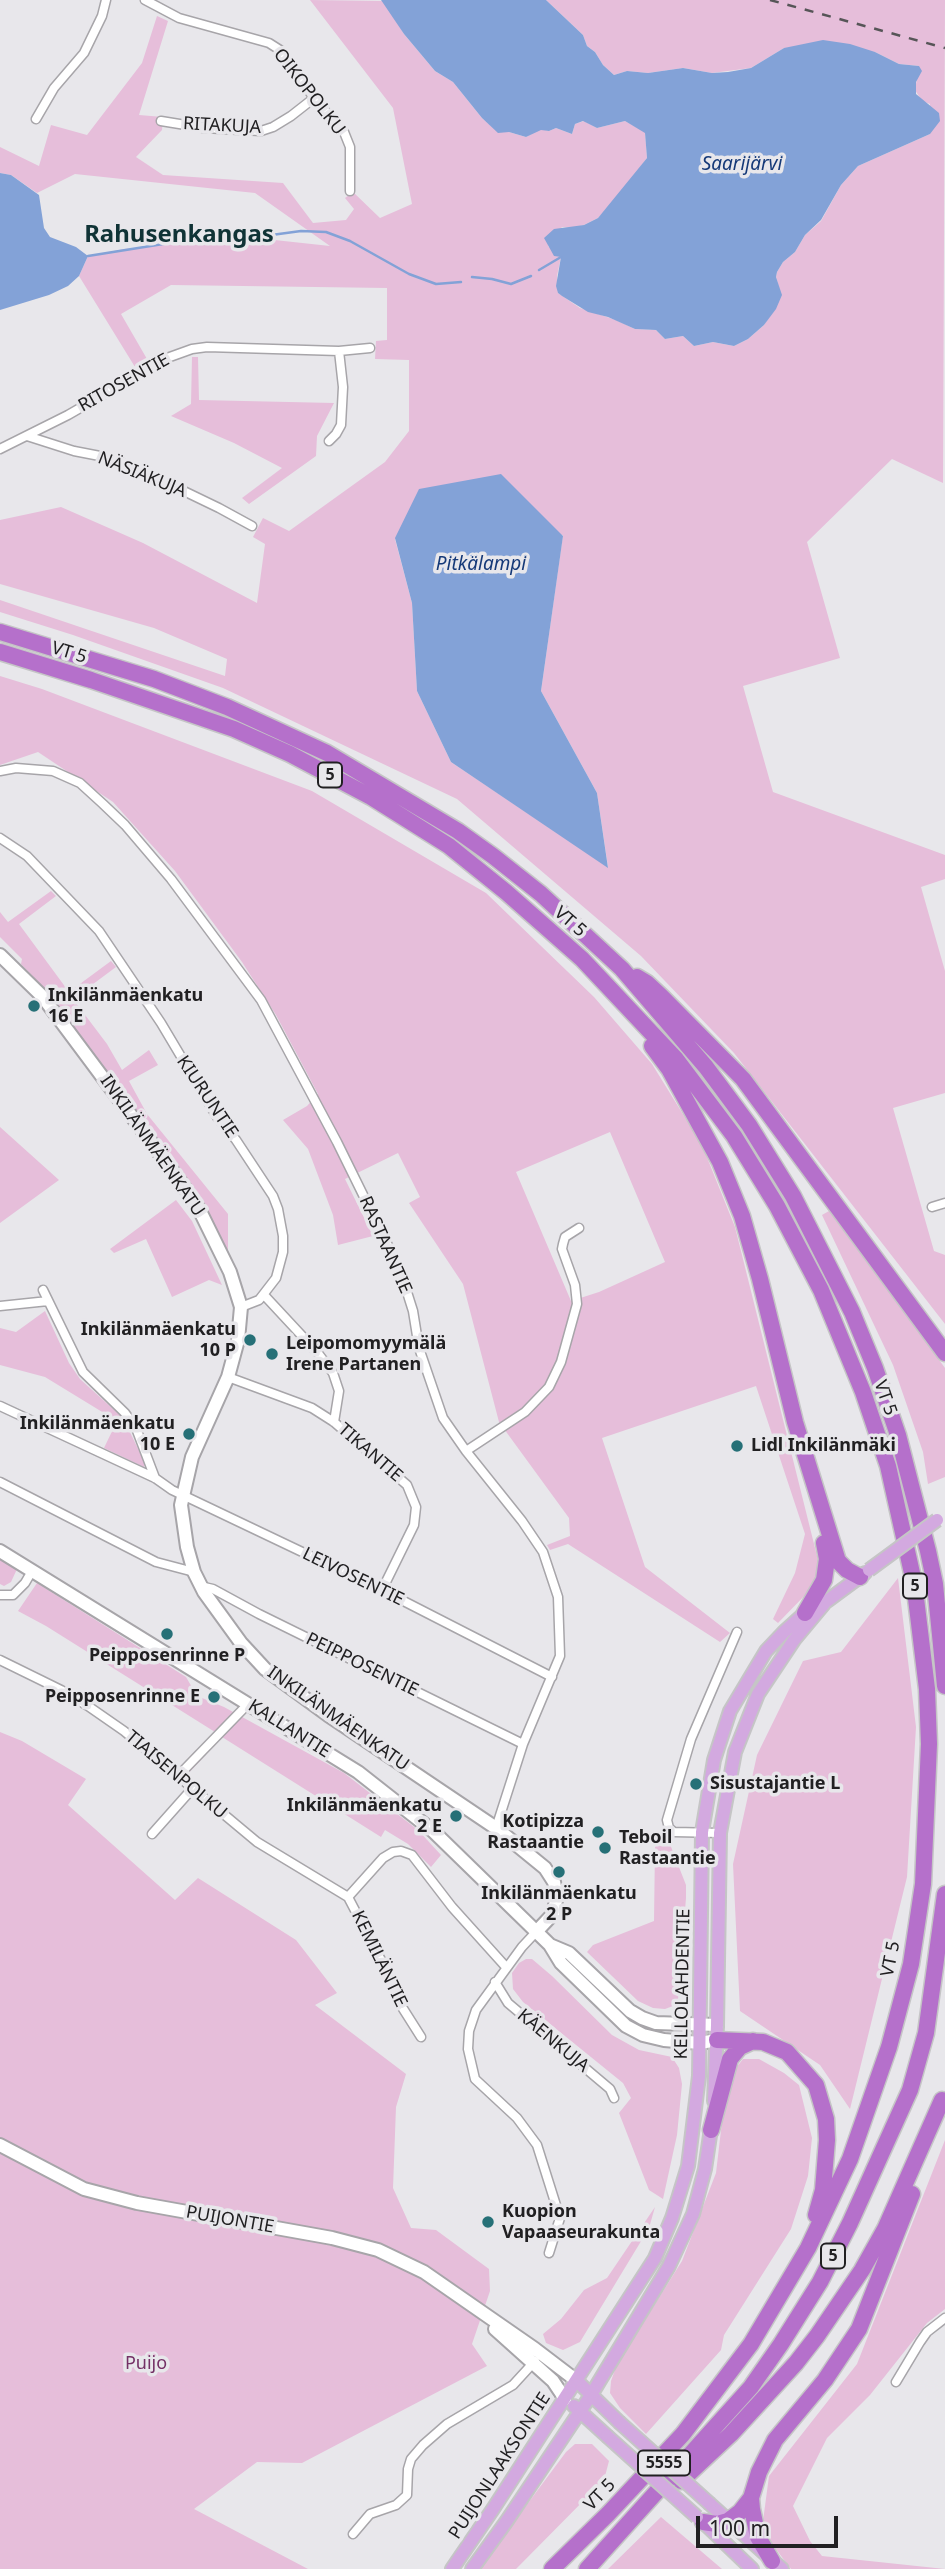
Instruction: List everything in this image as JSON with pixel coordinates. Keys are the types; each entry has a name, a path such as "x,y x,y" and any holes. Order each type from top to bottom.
{"highway":[{"name":"VT 5","path":"0,632 154,679 227,707 327,753 458,831 493,856 541,894 622,969 706,1067 749,1125 793,1196 852,1312 879,1380 915,1498 935,1584 945,1686"},
{"name":"VT 5","path":"0,652 92,680 234,729 290,754 371,797 449,846 582,959 676,1059 734,1136 801,1250 821,1290 863,1392 888,1466 914,1582 928,1689 929,1744 923,1884 911,1964 890,2047 850,2159 808,2248 751,2344 683,2434 552,2569"},
{"path":"622,969 647,982 743,1079 945,1353"},
{"path":"610,987 669,1069 720,1162 742,1216 794,1422 838,1561 847,1570 864,1574"},
{"path":"794,1422 795,1437 827,1559 824,1580 805,1612"},
{"path":"935,1584 945,1611"},
{"name":"5","path":"587,2569 751,2387 820,2281 850,2223 909,2090 926,2033 945,1894"},
{"path":"717,2033 763,2042 787,2052 816,2085 826,2119 827,2157 823,2190 808,2248"},
{"path":"712,2130 730,2059 740,2047 753,2041"},
{"path":"600,2557 731,2434 817,2336 862,2270 885,2229 944,2095"},
{"path":"700,2519 718,2524 728,2521 740,2512 751,2498 759,2472 775,2440 825,2380 859,2329 921,2169 944,2095"},
{"path":"751,2498 758,2537 777,2565"}],"main road":[{"name":"KELLOLAHDENTIE","path":"577,2381 655,2258 673,2218 688,2166 695,2128 699,2076 702,1832 713,1760 730,1711 766,1651 805,1612 827,1601 942,1516"},
{"name":"KELLOLAHDENTIE","path":"591,2395 669,2266 692,2214 705,2169 712,2130 717,2033 720,1833 735,1752 758,1694 794,1640 827,1601"},
{"name":"5555","path":"577,2381 777,2565"},
{"name":"PUIJONLAAKSONTIE","path":"452,2569 577,2381"},
{"name":"PUIJONLAAKSONTIE","path":"472,2569 591,2395"},
{"name":"5555","path":"565,2399 752,2569"}],"street":[{"path":"36,119 54,88 83,54 102,16 106,0"},
{"name":"OIKOPOLKU","path":"145,0 179,18 269,43 280,50 314,98 344,132 349,147 349,191"},
{"name":"RITAKUJA","path":"161,121 204,128 261,131 291,116 314,98"},
{"name":"RITOSENTIE","path":"0,449 167,358 192,349 207,346 339,351 370,348"},
{"path":"329,441 341,425 343,387 339,351"},
{"name":"NÄSIÄKUJA","path":"27,436 134,467 252,526"},
{"name":"RASTAANTIE","path":"0,771 36,768 53,771 80,783 125,825 171,879 261,1000 337,1142 400,1270 413,1311 419,1349 443,1418 522,1521 542,1552 553,1576 558,1597 561,1656 523,1744 496,1828"},
{"name":"KIURUNTIE","path":"0,838 27,856 99,931 161,1023 217,1117 273,1196 282,1223 282,1252 276,1278 264,1295"},
{"name":"INKILÄNMÄENKATU","path":"0,955 42,996 199,1209 230,1272 241,1307 239,1340 228,1377 200,1437 183,1494 182,1525 200,1586 229,1629 265,1669 537,1859 554,1882 557,1896 552,1914 536,1932"},
{"path":"932,1207 945,1203"},
{"path":"466,1451 525,1412 549,1387 561,1362 577,1304 575,1285 562,1250 563,1244 565,1237 579,1228"},
{"path":"43,1290 83,1372 125,1413 136,1428 155,1478"},
{"path":"241,1307 253,1304 264,1295 317,1352 333,1373 339,1391 334,1422"},
{"path":"0,1306 48,1300"},
{"name":"TIKANTIE","path":"228,1377 312,1408 334,1422 399,1475 407,1485 416,1507 414,1525 382,1590"},
{"name":"LEIVOSENTIE","path":"0,1406 155,1478 165,1486 382,1590 552,1676"},
{"path":"0,1482 156,1562 194,1572"},
{"name":"KALLANTIE","path":"0,1551 358,1772 433,1831 550,1945 561,1963 626,2026 643,2035 664,2040 700,2043 717,2033"},
{"path":"0,1595 13,1595 32,1571"},
{"name":"PEIPPOSENTIE","path":"200,1586 214,1590 523,1744"},
{"path":"720,1833 674,1832 669,1828 667,1820 691,1739 737,1632"},
{"name":"TIAISENPOLKU","path":"0,1660 88,1706 124,1731 257,1842 348,1897"},
{"path":"178,1776 248,1704"},
{"path":"152,1834 192,1789"},
{"name":"KEMILÄNTIE","path":"421,2037 395,1996 348,1897 387,1854 407,1852 412,1856 490,1952 506,1967"},
{"path":"536,1932 506,1967 476,2010 469,2031 468,2049 475,2078 517,2118 537,2145 560,2218 549,2253"},
{"name":"KALLANTIE","path":"550,1945 569,1953 630,2011 642,2018 656,2022 699,2025 717,2033"},
{"name":"KÄENKUJA","path":"495,1982 508,2003 610,2089 614,2098"},
{"name":"PUIJONTIE","path":"0,2145 84,2189 137,2203 332,2238 378,2250 424,2272 459,2296 537,2359 577,2381"},
{"path":"896,2382 920,2342 945,2318"},
{"path":"353,2534 370,2514 396,2505 407,2495 411,2459 423,2445 447,2424 513,2385 537,2359"},
{"name":"PUIJONTIE","path":"537,2359 565,2399"}],"green space":[{"path":"310,0 384,1 404,34 435,71 453,82 482,118 498,132 526,137 541,129 549,131 556,128 572,134 575,124 584,121 597,128 625,121 645,132 647,158 619,196 598,218 572,228 562,227 548,246 561,257 557,276 558,293 580,308 635,329 656,330 665,339 683,336 694,346 713,342 734,346 748,339 764,325 781,295 777,272 783,262 795,252 805,235 821,221 841,185 858,166 930,134 930,104 922,101 915,90 919,66 899,64 875,52 784,48 751,68 712,73 683,68 648,73 627,71 614,75 587,46 583,35 546,0 945,0 943,483 892,459 807,542 840,658 743,686 773,792 945,855 945,879 921,887 945,971 945,1093 893,1108 934,1251 945,1255 945,1324 734,1053 641,956 457,799 223,688 0,612 0,600 225,676 227,659 154,628 0,584 0,520 61,507 143,543 257,603 265,544 253,537 263,518 289,531 385,462 409,431 409,360 375,359 376,341 387,340 387,288 171,285 121,314 147,359 135,367 79,276 88,256 124,249 219,239 256,238 330,246 255,193 75,174 37,193 11,175 0,173 0,147 39,166 51,125 87,135 142,63 157,16 168,21 139,115 163,117 162,130 136,157 163,175 283,183 313,223 346,220 354,209 345,198 353,192 380,218 412,204 393,108","holes":["563,535 541,691 597,793 608,867 451,762 417,691 412,603 395,539"]},
{"path":"192,357 198,357 199,400 334,403 317,436 316,456 249,504 242,498 282,468 234,443 171,416 191,404"},
{"path":"0,676 42,689 312,791 486,893 594,997 652,1064 702,1145 735,1227 819,1569 811,1589 778,1623 773,1619 795,1573 805,1534 756,1386 602,1438 645,1567 730,1633 720,1642 568,1544 550,1550 547,1545 570,1536 569,1518 499,1422 463,1284 409,1203 420,1197 398,1153 345,1179 373,1236 338,1245 333,1215 308,1149 283,1120 307,1106 318,1094 276,1015 242,962 175,871 113,802 38,752 0,765","holes":["610,1132 665,1262 599,1292 571,1301 516,1172"]},
{"path":"51,891 56,896 19,924 69,992 111,961 116,967 73,999 107,1044 122,1070 149,1050 158,1065 129,1081 147,1114 228,1214 228,1251 207,1210 91,1054 53,998 21,964 22,959 0,937 0,912 8,922"},
{"path":"0,1127 59,1180 0,1223"},
{"path":"176,1200 192,1221 222,1285 209,1280 172,1297 146,1239 114,1253 110,1249"},
{"path":"829,1211 945,1368 945,1477 928,1484 923,1452 893,1365 822,1215"},
{"path":"45,1311 69,1363 80,1379 123,1418 145,1463 144,1467 104,1448 117,1421 45,1377 0,1365 0,1328 16,1332"},
{"path":"0,1558 17,1569 11,1582 4,1586 0,1584"},
{"path":"898,1578 916,1727 907,1877 850,2109 820,2065 740,2011 733,1864 757,1755 803,1661 841,1652"},
{"path":"37,1583 186,1677 202,1698 224,1707 344,1773 418,1830 441,1855 431,1867 408,1844 385,1830 381,1837 222,1737 185,1777 178,1771 215,1732 18,1611"},
{"name":"Puijo","path":"0,1732 22,1741 86,1779 68,1805 175,1900 198,1878 296,1940 337,1993 315,2005 406,2074 396,2107 393,2188 411,2228 436,2230 489,2269 490,2291 472,2344 487,2366 302,2463 257,2462 194,2509 308,2569 0,2569"},
{"path":"668,1839 686,1885 686,1898 678,2000 665,2009 653,2008 638,2001 587,1952 593,1945 654,1921 655,1847 661,1840"},
{"path":"532,1959 552,1976 612,2035 639,2050 672,2057 679,2068 682,2084 677,2135 663,2199 649,2190 619,2113 631,2098 623,2083 523,2002 513,1989 512,1973 519,1963"},
{"path":"743,2059 759,2059 799,2085 812,2138 808,2176 791,2229 724,2335 721,2350 646,2434 620,2408 610,2393 611,2381 617,2364 682,2261 716,2173 725,2096 733,2072"},
{"path":"945,2140 945,2309 927,2323 870,2395 827,2438 793,2506 810,2541 822,2556 945,2569 791,2569 772,2544 763,2521 769,2476 857,2364"},
{"path":"655,2207 649,2228 580,2342 563,2350 546,2343 543,2334 561,2319 584,2290 607,2278"},
{"path":"575,2444 592,2444 609,2461 604,2480 516,2569 479,2569 566,2452"},
{"path":"661,2517 722,2569 608,2569"}],"water":[{"name":"Saarijärvi","path":"381,0 546,0 583,35 587,46 614,75 627,71 648,73 683,68 712,73 728,72 751,68 784,48 823,40 850,44 899,64 919,66 922,71 916,82 916,94 939,113 940,121 930,134 858,166 841,185 821,220 805,235 795,252 783,262 777,272 782,295 764,325 748,339 734,346 713,342 694,346 683,336 665,339 656,330 635,329 608,317 588,312 562,296 556,286 561,257 554,256 544,238 554,229 584,225 598,218 647,158 645,133 625,121 597,128 583,121 575,124 572,134 556,128 541,130 526,137 509,132 498,133 453,82 435,71 404,34"},
{"path":"0,173 11,175 39,195 44,228 50,237 76,247 88,256 79,276 68,286 49,295 0,310"},
{"name":"Pitkälampi","path":"501,474 563,536 541,691 597,793 608,868 451,762 417,691 412,603 395,538 419,489"}],"waterway":[{"path":"88,256 207,237 242,239 301,231 326,232 350,241 409,274 436,284 461,282"},
{"path":"539,270 561,257"},
{"path":"472,277 511,284 531,276"}],"railway":[{"path":"770,0 945,48"}],"place":[{"name":"Inkilänmäenkatu 16 E","path":"34,1006"},
{"name":"Inkilänmäenkatu 10 P","path":"250,1340"},
{"name":"Leipomomyymälä Irene Partanen","path":"272,1354"},
{"name":"Inkilänmäenkatu 10 E","path":"189,1434"},
{"name":"Lidl Inkilänmäki","path":"737,1446"},
{"name":"Peipposenrinne P","path":"167,1634"},
{"name":"Peipposenrinne E","path":"214,1697"},
{"name":"Sisustajantie L","path":"696,1784"},
{"name":"Inkilänmäenkatu 2 E","path":"456,1816"},
{"name":"Kotipizza Rastaantie","path":"598,1832"},
{"name":"Teboil Rastaantie","path":"605,1848"},
{"name":"Inkilänmäenkatu 2 P","path":"559,1872"},
{"name":"Kuopion Vapaaseurakunta","path":"488,2222"}],"district":[{"name":"Rahusenkangas","path":"179,235"}]}
